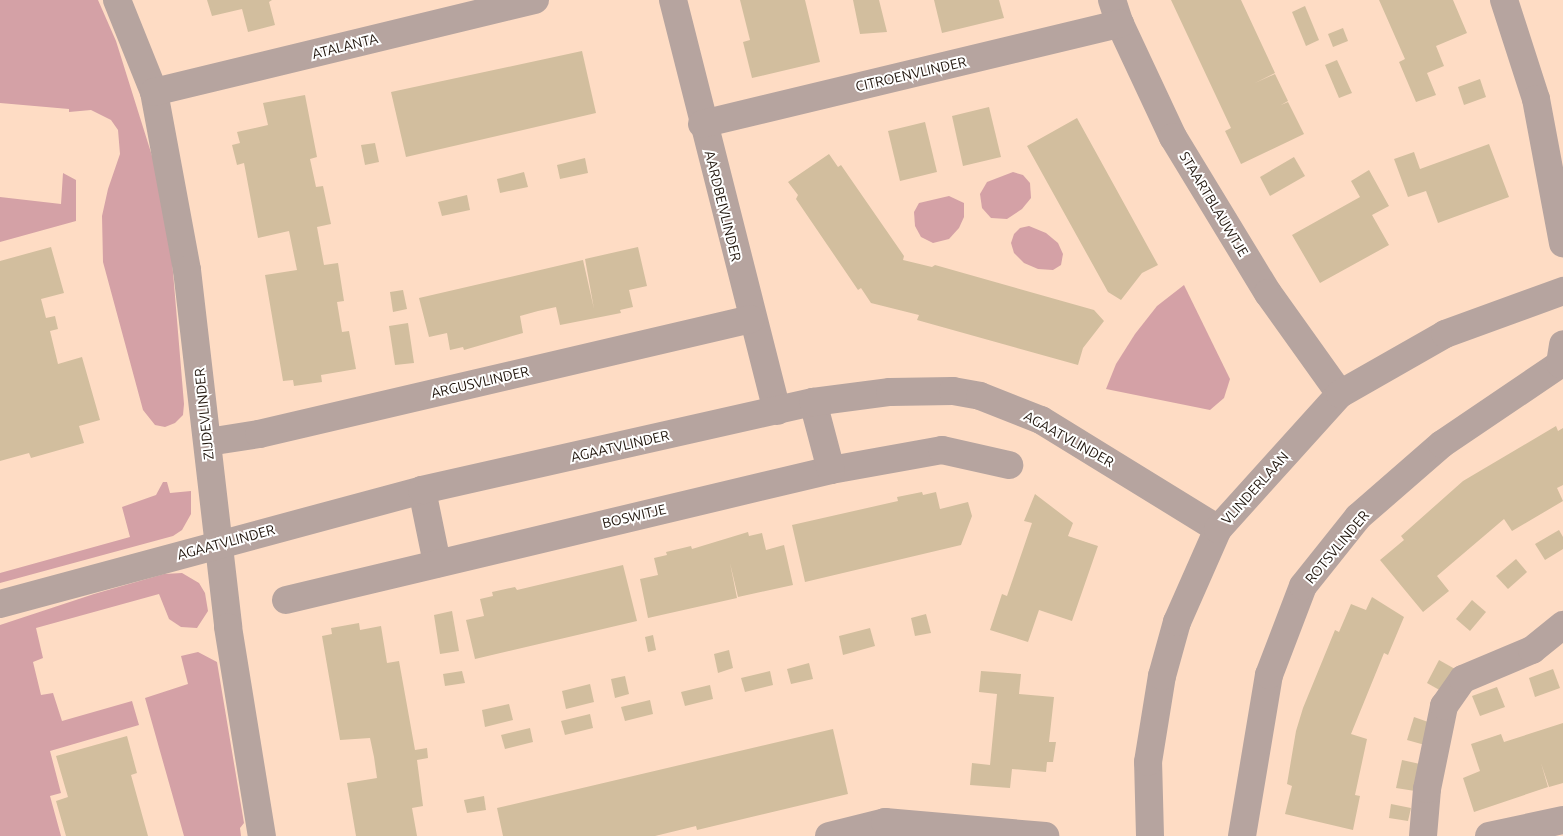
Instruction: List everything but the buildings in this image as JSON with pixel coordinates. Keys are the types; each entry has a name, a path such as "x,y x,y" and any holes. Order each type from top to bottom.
{"street":[{"name":"ZIJDEVLINDER","path":"117,0 154,92 187,270 208,442 217,544 262,836"},
{"name":"ATALANTA","path":"154,92 535,0"},
{"name":"AARDBEIVLINDER","path":"673,0 751,319 777,411"},
{"path":"1504,0 1536,99 1563,243"},
{"name":"CITROENVLINDER","path":"702,124 1116,12"},
{"name":"STAARTBLAUWTJE","path":"1116,12 1173,137 1220,216 1340,394"},
{"name":"VLINDERLAAN","path":"1150,836 1148,762 1162,676 1177,622 1218,529 1340,394 1445,334 1563,291"},
{"name":"ARGUSVLINDER","path":"208,442 259,434 751,319"},
{"name":"ROTSVLINDER","path":"1242,836 1269,675 1303,586 1358,517 1442,444 1560,364 1563,344"},
{"name":"AGAATVLINDER","path":"0,604 422,490 814,402 921,390 953,391 980,396 1041,420 1218,529"},
{"path":"814,402 831,470"},
{"name":"BOSWITJE","path":"286,600 831,470 942,450 1009,465"},
{"path":"422,490 437,563"},
{"path":"1423,836 1427,789 1444,706 1463,680 1532,650 1563,625"},
{"path":"1489,836 1563,820"},
{"path":"828,836 885,822 1044,836"}],"shaded area":[{"path":"0,0 98,0 116,41 153,159 171,248 184,404 183,415 175,423 165,427 155,425 143,410 103,262 102,216 108,189 120,154 118,130 111,120 91,110 69,112 69,109 0,103"},
{"path":"1013,172 1023,175 1030,183 1031,198 1022,209 1007,219 991,218 982,208 980,194 987,182"},
{"path":"63,173 76,180 76,221 0,242 0,197 61,204"},
{"path":"949,196 964,203 964,217 959,228 949,239 933,243 921,237 915,226 914,212 919,203"},
{"path":"1029,226 1046,233 1058,243 1063,254 1061,265 1053,270 1038,269 1024,263 1014,253 1011,243 1014,234 1020,228"},
{"path":"1184,285 1230,379 1224,398 1210,410 1106,389 1116,364 1135,334 1157,306"},
{"path":"163,482 167,482 170,493 191,491 191,514 182,530 173,536 0,583 0,573 130,537 122,507 156,495"},
{"path":"182,573 199,583 205,593 208,611 197,628 181,627 169,619 159,594 36,628 43,658 33,662 41,695 53,693 62,721 132,701 139,725 50,751 61,793 50,796 61,836 0,836 0,625 94,594 164,574"},
{"path":"198,652 217,662 244,823 240,828 241,836 184,836 145,698 188,684 181,656"}]}
